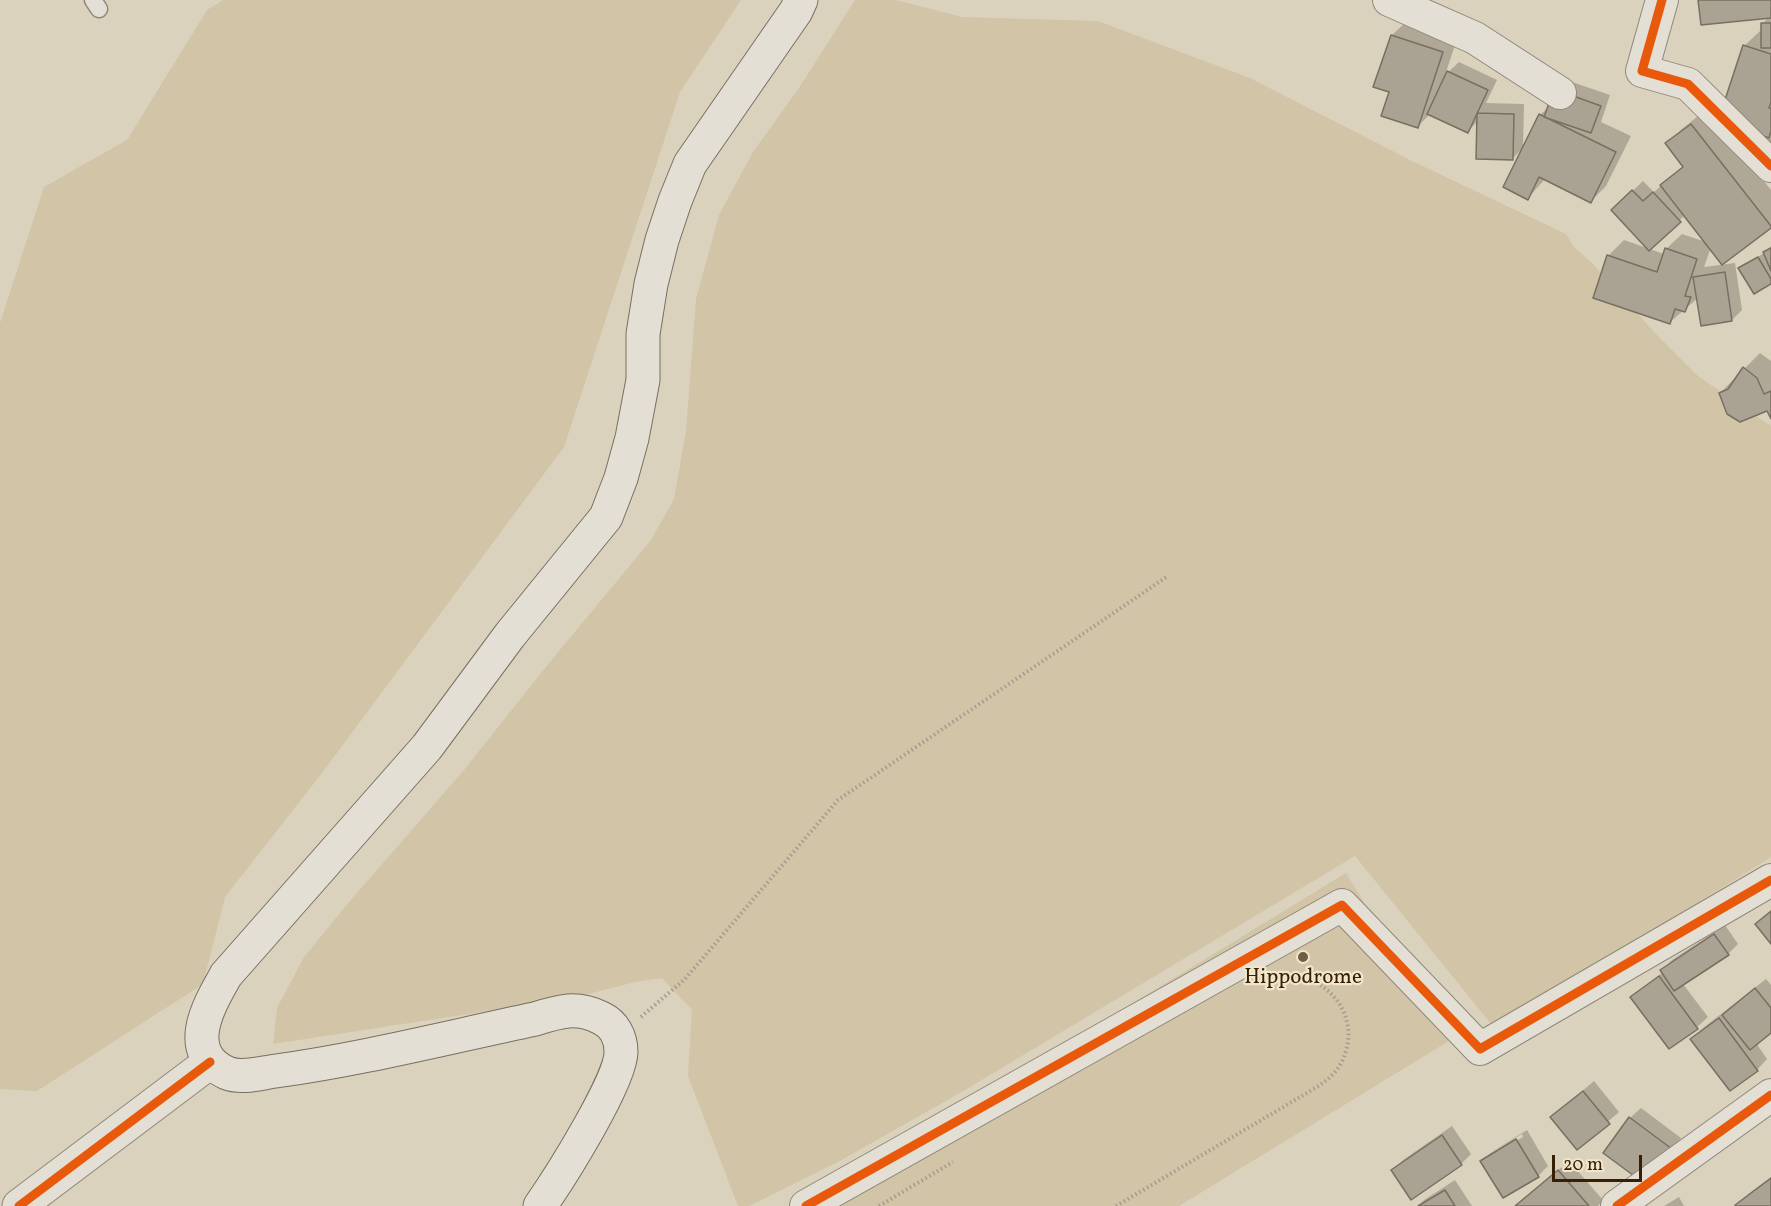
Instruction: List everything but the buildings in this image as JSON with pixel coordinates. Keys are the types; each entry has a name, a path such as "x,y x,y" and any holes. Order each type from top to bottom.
{"main road":[{"path":"540,1206 582,1139 615,1075 621,1053 619,1036 609,1022 589,1012 564,1010 535,1019 315,1067 248,1076 228,1074 210,1062 203,1045 202,1027 207,1009 226,975 427,747 510,635 606,517 633,438 644,380 643,334 650,294 662,240 675,201 690,164 796,11 801,0"},
{"path":"20,1206 210,1062"}],"street":[{"path":"1389,0 1475,38 1560,93"},
{"path":"1662,0 1642,71 1688,84 1771,166"},
{"path":"806,1206 1342,905 1480,1049 1771,880"},
{"path":"1617,1206 1771,1095"}],"path":[{"path":"619,1036 685,979 838,800 1168,576"},
{"path":"1116,1206 1317,1087 1330,1078 1340,1065 1346,1050 1348,1034 1346,1018 1340,1003 1317,981 1302,975 1278,975"}],"shaded area":[{"path":"223,0 741,0 680,92 564,447 322,773 225,897 203,984 37,1091 0,1089 0,323 44,187 127,140 207,10"},
{"path":"855,0 896,0 962,17 1098,21 1250,78 1412,161 1566,234 1574,247 1593,264 1656,334 1698,376 1771,426 1771,857 1496,1030 1355,856 965,1090 838,1162 749,1206 738,1206 688,1076 692,1010 662,978 635,982 573,998 273,1044 277,1008 304,957 464,770 651,540 674,499 686,431 696,299 719,215 753,152 799,88"},
{"name":"Hippodrome","path":"1346,873 1449,1041 1179,1206 801,1206"}],"cycle path":[{"path":"1662,0 1642,71 1688,84 1771,166"},
{"path":"806,1206 1342,905 1480,1049 1771,880"},
{"path":"19,1206 210,1062"},
{"path":"1617,1206 1771,1095"}],"place":[{"name":"Hippodrome","path":"1303,957"}]}
